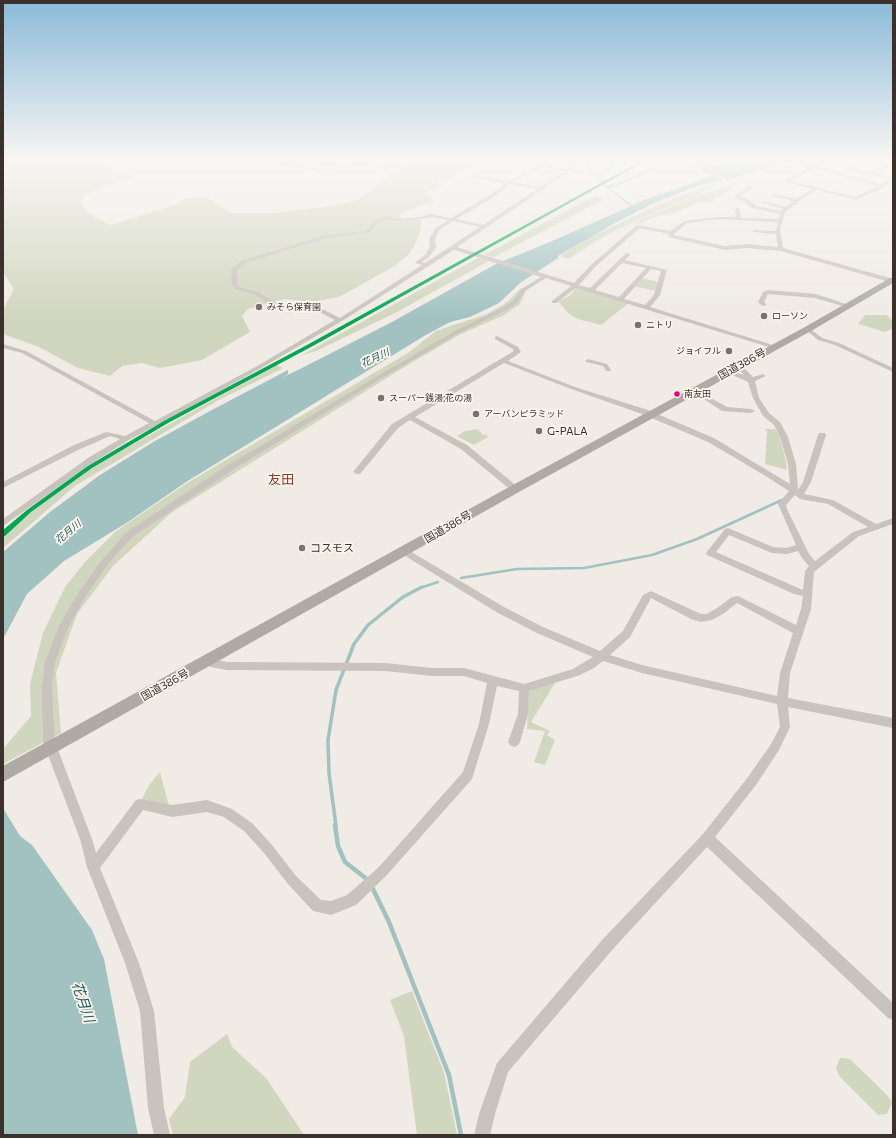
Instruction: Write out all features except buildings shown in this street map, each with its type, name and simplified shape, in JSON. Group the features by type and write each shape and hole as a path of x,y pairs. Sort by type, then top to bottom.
{"highway":[{"name":"国道386号","path":"3,775 405,552 515,489 893,281"}],"street":[{"path":"427,265 418,263 433,247 432,240 437,229 462,213"},
{"path":"3,523 63,479 126,438 262,366 300,342 340,320 507,213"},
{"path":"738,213 739,220"},
{"path":"781,213 779,233 781,250"},
{"path":"761,214 761,221"},
{"path":"340,320 312,306 279,307 256,293 238,288 235,286 234,270 243,262 322,238 368,231 372,229 378,220 385,217 399,220 422,218 430,215 485,228"},
{"path":"671,233 685,222 717,218 780,221"},
{"path":"554,302 575,285 594,265 642,225 671,233 670,236 718,247 747,246 781,250 893,281"},
{"path":"754,231 779,233"},
{"path":"454,248 481,255 774,347"},
{"path":"592,290 628,254"},
{"path":"621,261 650,267 665,268 657,295 646,307"},
{"path":"620,299 650,267"},
{"path":"162,1135 156,1108 147,1011 132,963 93,867 86,838 46,751 47,688 50,662 64,626 81,595 105,562 129,535 222,473 378,378 450,336 504,309 515,302 522,290 545,276"},
{"path":"764,305 761,302 765,293 768,292 816,296 849,306"},
{"path":"808,329 820,339 837,344 893,370"},
{"path":"357,472 395,426 518,352 516,348 498,338"},
{"path":"3,346 24,352 154,423"},
{"path":"3,352 19,351"},
{"path":"503,361 521,369 652,414 711,440 794,490 803,497 830,502 876,528"},
{"path":"588,361 605,365 608,367 608,370"},
{"path":"734,369 749,379 756,398 766,414 777,424 784,437 792,464 794,490"},
{"path":"734,369 749,379 762,376"},
{"path":"694,391 725,408 751,411"},
{"path":"409,417 464,447 515,489"},
{"path":"3,485 75,448 109,434 126,438"},
{"path":"814,566 801,547 782,504 790,497 794,490 807,482 822,435"},
{"path":"482,1135 487,1114 502,1068 608,944 707,838 752,781 775,747 785,727 782,701 786,673 806,609 810,571 814,566 856,534 893,521"},
{"path":"801,547 786,551 772,550 728,531 710,553 797,592 808,594"},
{"path":"405,552 508,613 540,630 601,656 642,669 782,701 893,723"},
{"path":"210,659 214,664 227,666 385,667 432,672 464,672 486,677 493,681 524,688 576,672 590,665 616,645 627,634 646,597 651,594 694,616 701,618 709,617 720,611 735,599 738,599 799,631"},
{"path":"93,867 140,804 172,811 207,806 228,813 248,827 268,849 292,880 318,906 331,908 351,900 370,884 468,775 484,724 493,681"},
{"path":"514,742 523,714 524,688"},
{"path":"707,838 893,1013"}],"green space":[{"path":"3,213 89,213 110,225 148,213 400,213 398,214 403,220 421,220 421,228 416,243 407,256 393,267 339,297 311,302 284,299 248,309 242,316 250,332 202,360 160,368 142,363 122,366 110,376 78,368 39,347 3,334 3,310 14,289 3,272"},
{"path":"562,213 577,213 494,257 484,255"},
{"path":"641,213 654,213 603,237 568,259 560,256 587,239"},
{"path":"657,213 673,213 661,215 637,224 634,223"},
{"path":"478,258 489,261 395,313 316,351 302,355"},
{"path":"641,278 659,282 657,291 633,286"},
{"path":"577,287 629,303 601,325 578,319 569,314 558,301 571,295"},
{"path":"521,288 527,289 520,304 504,315 459,335 406,366 171,513 113,566 77,614 56,673 61,733 3,764 3,749 31,716 30,684 43,633 65,587 85,562 115,532 187,483 408,353 436,331 487,314 506,303"},
{"path":"865,315 887,315 893,321 892,329 885,332 858,324"},
{"path":"276,365 283,368 217,401 75,486 3,548 3,538 27,515 96,465"},
{"path":"478,429 483,435 486,434 488,437 474,445 457,436 465,431"},
{"path":"765,429 775,429 779,435 787,470 765,464 767,432"},
{"path":"555,683 531,722 550,731 547,735 555,740 545,765 534,762 545,731 527,729 529,689"},
{"path":"160,772 169,806 141,801 149,785"},
{"path":"412,991 444,1073 457,1135 417,1135 404,1036 390,1000"},
{"path":"227,1034 232,1047 266,1078 304,1135 173,1135 169,1119 185,1097 190,1062"},
{"path":"840,1058 850,1059 887,1095 892,1102 887,1114 878,1115 839,1076 836,1068"}],"water":[{"name":"花月川","path":"615,213 634,213 558,256 558,258 520,283 499,303 470,317 450,322 424,336 186,482 128,522 64,561 27,594 3,639 3,552 50,512 100,475 155,441 288,370 288,374 281,378 392,322 496,264"},
{"name":"花月川","path":"3,808 20,836 32,845 92,930 104,959 138,1135 3,1135"}],"waterway":[{"path":"461,578 517,569 584,568 652,555 697,539 782,500"},
{"path":"420,588 438,582"},
{"path":"336,826 329,773 328,740 336,690 354,644 368,625 403,597 420,588"},
{"path":"335,825 338,846 345,862 368,880"},
{"path":"371,885 389,922 449,1075 461,1135"}],"transit line":[{"path":"3,534 29,511 90,467 166,422 309,346 550,213"}],"place":[{"name":"みそら保育園","path":"259,307"},
{"name":"ローソン","path":"764,316"},
{"name":"ニトリ","path":"638,325"},
{"name":"ジョイフル","path":"729,351"},
{"name":"南友田","path":"677,394"},
{"name":"スーパー銭湯;花の湯","path":"381,398"},
{"name":"アーバンピラミッド","path":"476,414"},
{"name":"G-PALA","path":"539,431"},
{"name":"コスモス","path":"302,548"}],"district":[{"name":"友田","path":"281,480"}]}
